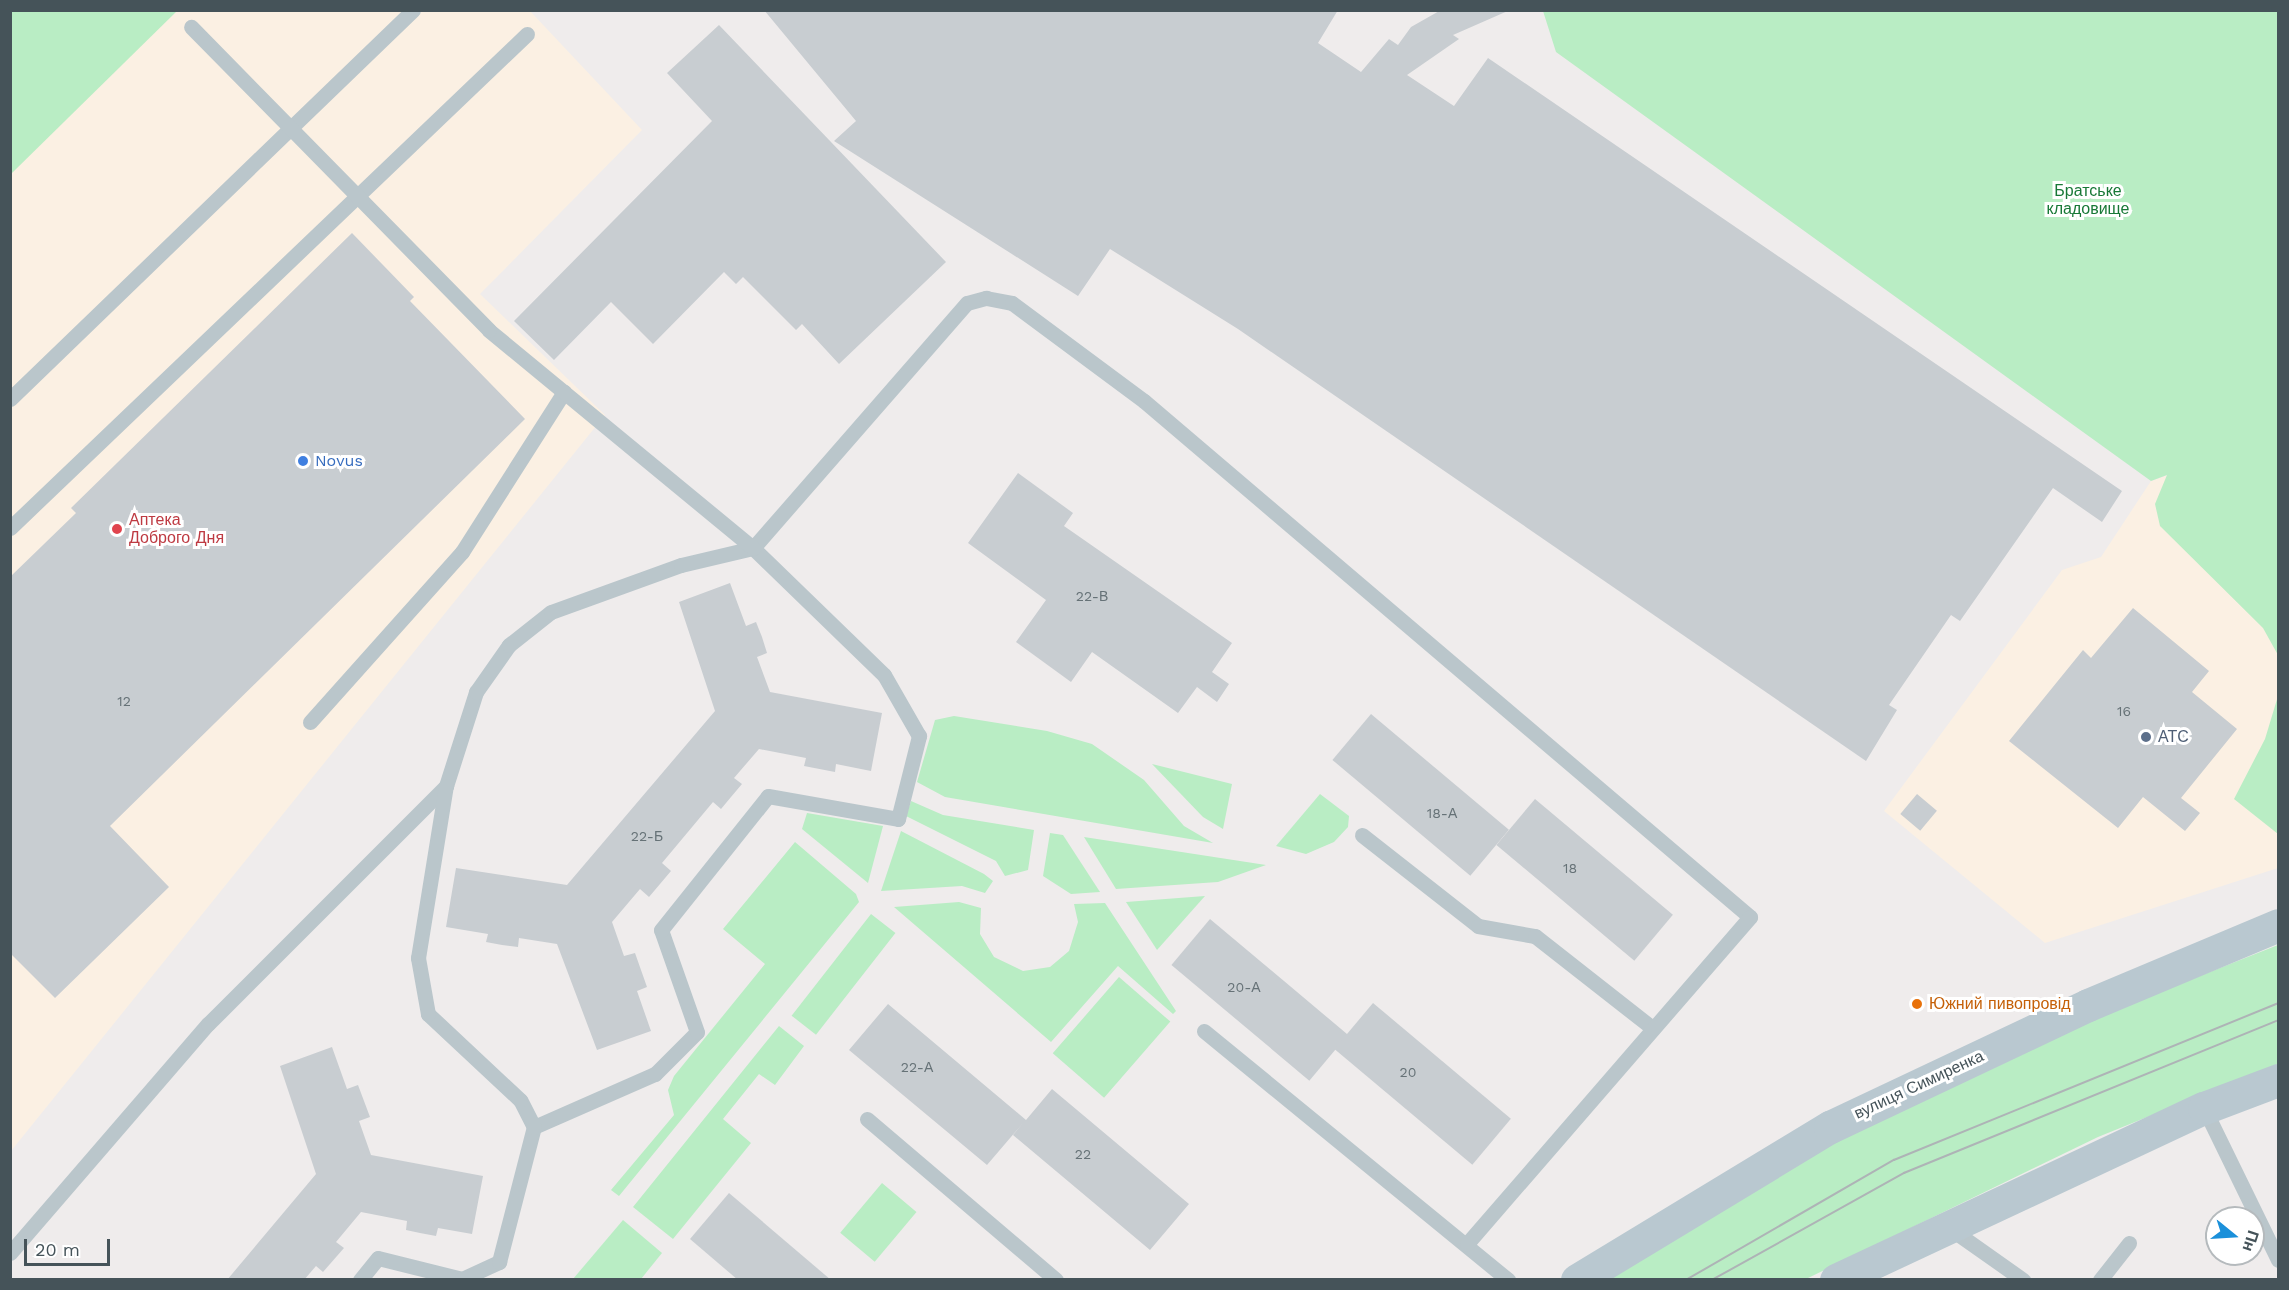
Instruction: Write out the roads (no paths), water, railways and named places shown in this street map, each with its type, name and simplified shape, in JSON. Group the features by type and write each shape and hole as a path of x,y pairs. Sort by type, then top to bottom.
{"street":[{"name":"вулиця Симиренка","path":"1577,1280 1830,1127 2088,1005 2278,925"},
{"path":"1836,1280 1945,1226 2204,1108 2278,1080"}],"lane":[{"path":"10,399 413,10"},
{"path":"191,27 489,330 753,548 884,675 920,736 898,819 768,796 661,930 697,1032 656,1074 534,1127"},
{"path":"10,528 526,33"},
{"path":"360,1280 378,1258 462,1279 499,1262 534,1127 520,1100 428,1014 418,958 446,786 476,692 509,645 551,612 681,565 753,548 967,303 986,298 1012,303 1144,401 1750,917 1651,1027 1467,1244"},
{"path":"310,722 462,552 564,392"},
{"path":"10,1252 208,1024 446,786"},
{"path":"1362,835 1478,926 1535,936 1651,1027"},
{"path":"1204,1031 1467,1244 1508,1280"},
{"path":"2204,1108 2278,1260"},
{"path":"867,1119 1056,1280"},
{"path":"1945,1226 2023,1280"},
{"path":"2100,1280 2129,1243"}],"tram line":[{"path":"1686,1280 1894,1160 2278,1003"},
{"path":"1712,1280 1904,1173 2278,1020"}],"place":[{"name":"Novus","path":"303,461"},
{"name":"Аптека Доброго Дня","path":"117,529"},
{"name":"АТС","path":"2146,737"},
{"name":"Южний пивопровід","path":"1917,1004"}],"park label":[{"name":"Братське кладовище","path":"2088,200"}]}
